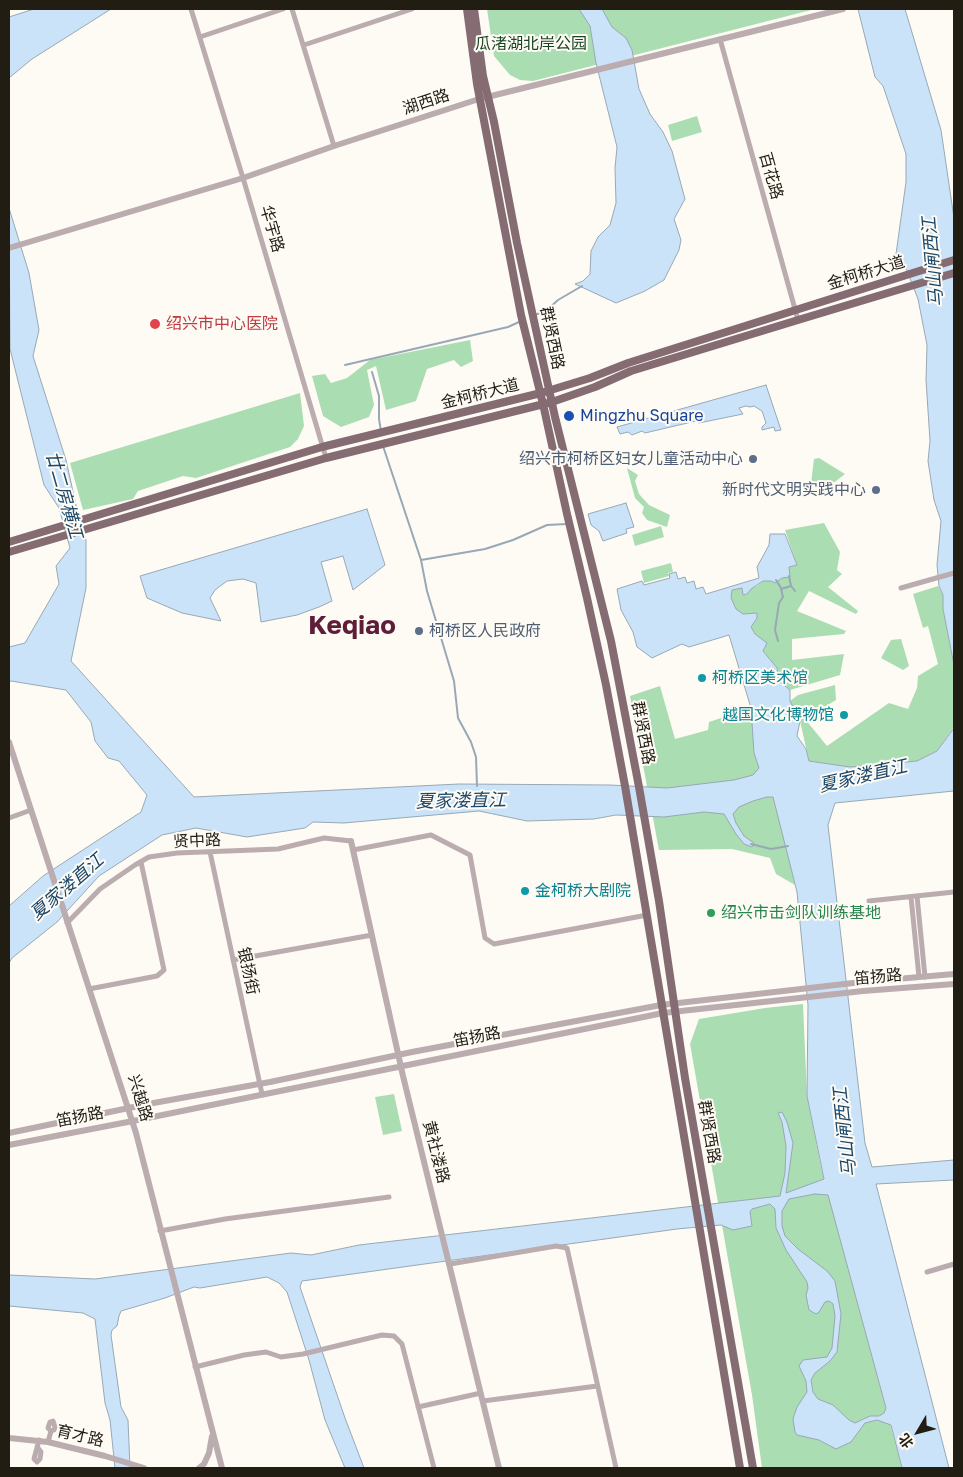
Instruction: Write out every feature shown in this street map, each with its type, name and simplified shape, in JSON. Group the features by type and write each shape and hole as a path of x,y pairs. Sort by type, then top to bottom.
{"main road":[{"name":"群贤西路","path":"467,9 479,99 524,329 541,393 548,403 579,514 611,641 640,787 685,1078 753,1468"},
{"name":"群贤西路","path":"474,9 483,76 549,390 548,403 567,514 606,685 631,817 740,1468"},
{"name":"金柯桥大道","path":"9,542 322,447 541,393 590,378 628,363 954,260"},
{"name":"金柯桥大道","path":"9,552 326,458 548,403 596,387 631,372 954,274"}],"street":[{"name":"华宇路","path":"191,9 244,178 326,458"},
{"path":"200,38 283,9"},
{"path":"292,9 334,146"},
{"path":"304,45 412,9"},
{"name":"湖西路","path":"9,248 244,178 334,146 479,99 843,9"},
{"name":"百花路","path":"720,39 798,320"},
{"path":"901,588 954,573"},
{"name":"兴越路","path":"9,742 133,1121 222,1468"},
{"path":"9,818 31,810"},
{"path":"353,850 431,835 470,855 485,938 494,944 647,915"},
{"name":"贤中路","path":"66,921 100,889 150,858 177,853 278,849 324,838 351,841"},
{"name":"黄社溇路","path":"351,841 398,1055 499,1468"},
{"name":"银扬街","path":"210,852 262,1094"},
{"path":"90,989 158,976 164,970 141,862"},
{"path":"869,901 954,892"},
{"path":"918,896 922,977"},
{"path":"911,897 922,977"},
{"path":"233,960 372,935"},
{"name":"笛扬路","path":"9,1145 401,1066 662,1009 674,1003 862,982 954,974"},
{"name":"笛扬路","path":"9,1133 398,1055 662,1009 676,1012 863,991 954,984"},
{"path":"160,1231 389,1197"},
{"path":"449,1263 556,1246 567,1248 616,1468"},
{"path":"927,1272 954,1264"},
{"path":"195,1367 229,1358 266,1352 280,1357 303,1354 382,1335 394,1336 402,1344 434,1468"},
{"path":"483,1401 597,1386"},
{"path":"418,1407 482,1393"},
{"path":"48,1442 51,1431"},
{"path":"199,1468 204,1464 209,1453 212,1432"},
{"name":"育才路","path":"9,1438 38,1444 48,1442 144,1468"}],"green space":[{"name":"瓜渚湖北岸公园","path":"487,9 815,9 533,81 520,80 510,75 494,56"},
{"path":"697,116 702,132 672,141 668,125"},
{"path":"470,340 473,361 461,367 454,360 427,369 416,401 386,410 376,366 367,370 374,405 369,417 341,427 323,416 312,376 325,374 331,383 347,378 370,360"},
{"path":"300,393 304,426 298,439 290,447 196,478 183,476 138,491 133,499 83,510 70,463"},
{"path":"819,458 845,474 827,488 811,483 814,459"},
{"path":"627,468 638,475 635,481 639,494 649,505 670,515 667,527 647,520 642,513 644,507 635,498"},
{"path":"824,523 840,552 837,570 842,574 828,587 858,611 856,614 809,591 797,611 846,631 844,634 792,639 792,660 844,654 840,675 790,690 779,681 777,668 763,651 766,643 755,634 751,627 757,618 743,614 736,609 731,598 732,590 742,588 743,595 763,581 775,583 782,578 790,577 789,567 797,565 785,530"},
{"path":"661,526 664,537 635,546 632,535"},
{"path":"671,563 673,572 668,573 669,576 644,583 641,571"},
{"path":"938,586 943,595 943,609 954,665 954,727 937,751 917,761 850,767 809,761 800,721 790,701 798,695 835,685 836,700 805,719 827,746 889,703 908,709 917,688 918,676 938,664 928,626 923,628 913,594"},
{"path":"901,639 909,666 903,670 881,658 891,640"},
{"path":"660,686 675,739 708,730 709,722 751,708 753,729 781,824 795,885 776,874 770,858 732,849 659,850 630,696"},
{"path":"803,1004 807,1096 821,1167 902,1468 762,1468 752,1395 690,1044 699,1019"},
{"path":"394,1094 402,1131 383,1135 375,1097"}],"water":[{"path":"34,9 111,9 32,59 9,78 9,17"},
{"path":"579,9 602,9 612,27 626,38 632,50 639,89 650,114 663,132 672,151 685,199 674,219 681,240 679,250 664,280 645,291 616,303 575,284 583,281 590,274 591,251 598,237 610,225 616,203 615,168 617,147 596,63 590,26"},
{"name":"马山闸西江","path":"858,9 905,9 941,130 954,218 954,665 943,609 943,595 939,586 937,565 941,521 934,500 928,461 930,441 926,380 927,345 918,299 902,258 896,254 906,182 906,154 883,86 875,77"},
{"path":"9,208 29,273 39,330 33,356 66,460 86,540 86,588 71,661 194,797 459,784 610,785 667,788 734,780 753,775 759,768 754,753 751,708 729,635 689,647 682,644 652,658 637,647 633,632 621,610 617,589 642,581 644,585 670,578 669,574 676,572 678,579 685,577 687,583 694,581 696,589 703,587 706,594 759,578 757,567 769,545 770,534 785,534 797,565 789,567 790,577 782,578 775,583 763,581 743,595 742,588 732,590 731,598 736,609 743,614 757,613 757,618 751,627 755,634 767,643 763,651 777,668 779,681 790,690 790,701 800,721 797,736 806,749 809,761 850,767 917,761 937,751 954,728 954,791 835,803 828,825 865,1143 872,1167 954,1160 954,1180 876,1184 949,1468 902,1468 891,1425 877,1420 865,1423 851,1442 836,1449 819,1440 797,1435 793,1419 797,1407 807,1392 806,1381 799,1366 803,1360 827,1357 832,1348 835,1316 833,1304 829,1301 825,1302 816,1314 809,1310 806,1295 807,1282 786,1250 776,1228 775,1209 770,1204 752,1209 750,1212 752,1226 733,1230 721,1225 677,1229 302,1281 300,1287 364,1468 345,1468 325,1420 309,1360 287,1292 279,1283 267,1277 200,1288 194,1287 121,1311 117,1326 112,1330 111,1335 121,1407 128,1420 130,1468 115,1468 95,1319 83,1313 9,1306 9,1275 95,1279 291,1253 311,1255 359,1245 780,1196 785,1173 786,1146 782,1122 778,1113 782,1112 787,1122 793,1143 786,1193 824,1179 807,1096 808,1005 797,892 773,797 753,801 739,807 733,814 744,836 754,843 752,847 744,844 724,814 704,812 664,817 616,815 594,819 527,821 479,811 344,823 313,822 305,828 247,837 196,828 162,835 99,876 57,922 12,958 9,963 9,906 43,876 141,812 147,795 119,761 108,758 95,741 91,722 66,690 9,682 9,647 25,643 59,584 56,566 70,548 59,508 44,485 10,349","holes":["815,1194 828,1195 886,1408 884,1413 879,1416 870,1416 855,1423 833,1405 818,1399 813,1392 811,1380 815,1373 830,1361 837,1352 841,1314 835,1281 827,1271 798,1249 785,1236 782,1226 782,1211 789,1199"]},
{"path":"766,385 781,430 775,431 774,427 762,430 766,423 762,411 754,406 739,408 743,414 699,423 696,421 645,433 642,431 632,435 628,432 620,434 617,427"},
{"path":"626,503 634,527 626,529 627,533 603,541 599,531 591,525 588,514"},
{"path":"367,509 385,565 353,590 343,556 321,562 332,601 319,607 297,615 261,622 256,583 243,579 227,581 215,590 210,598 221,621 182,613 147,598 140,576"}],"waterway":[{"path":"535,315 547,310 558,300 582,286"},
{"path":"345,365 508,327 519,322"},
{"path":"372,372 379,396 381,431"},
{"name":"夏家溇直江","path":"383,446 421,560 427,591 454,681 458,718 471,742 476,757 477,786"},
{"path":"421,560 485,549 513,540 547,525 567,524"},
{"path":"789,576 791,586"},
{"path":"776,580 781,588"},
{"path":"778,641 775,630 779,603 783,597 781,589 791,586 795,591"},
{"path":"751,844 771,849 788,846"}],"place":[{"name":"绍兴市中心医院","path":"155,324"},
{"name":"Mingzhu Square","path":"569,416"},
{"name":"绍兴市柯桥区妇女儿童活动中心","path":"753,459"},
{"name":"新时代文明实践中心","path":"876,490"},
{"name":"柯桥区人民政府","path":"419,631"},
{"name":"柯桥区美术馆","path":"702,678"},
{"name":"越国文化博物馆","path":"844,715"},
{"name":"金柯桥大剧院","path":"525,891"},
{"name":"绍兴市击剑队训练基地","path":"711,913"}],"district":[{"name":"Keqiao","path":"352,626"}],"water label":[{"name":"廿二房横江","path":"64,495"}]}
